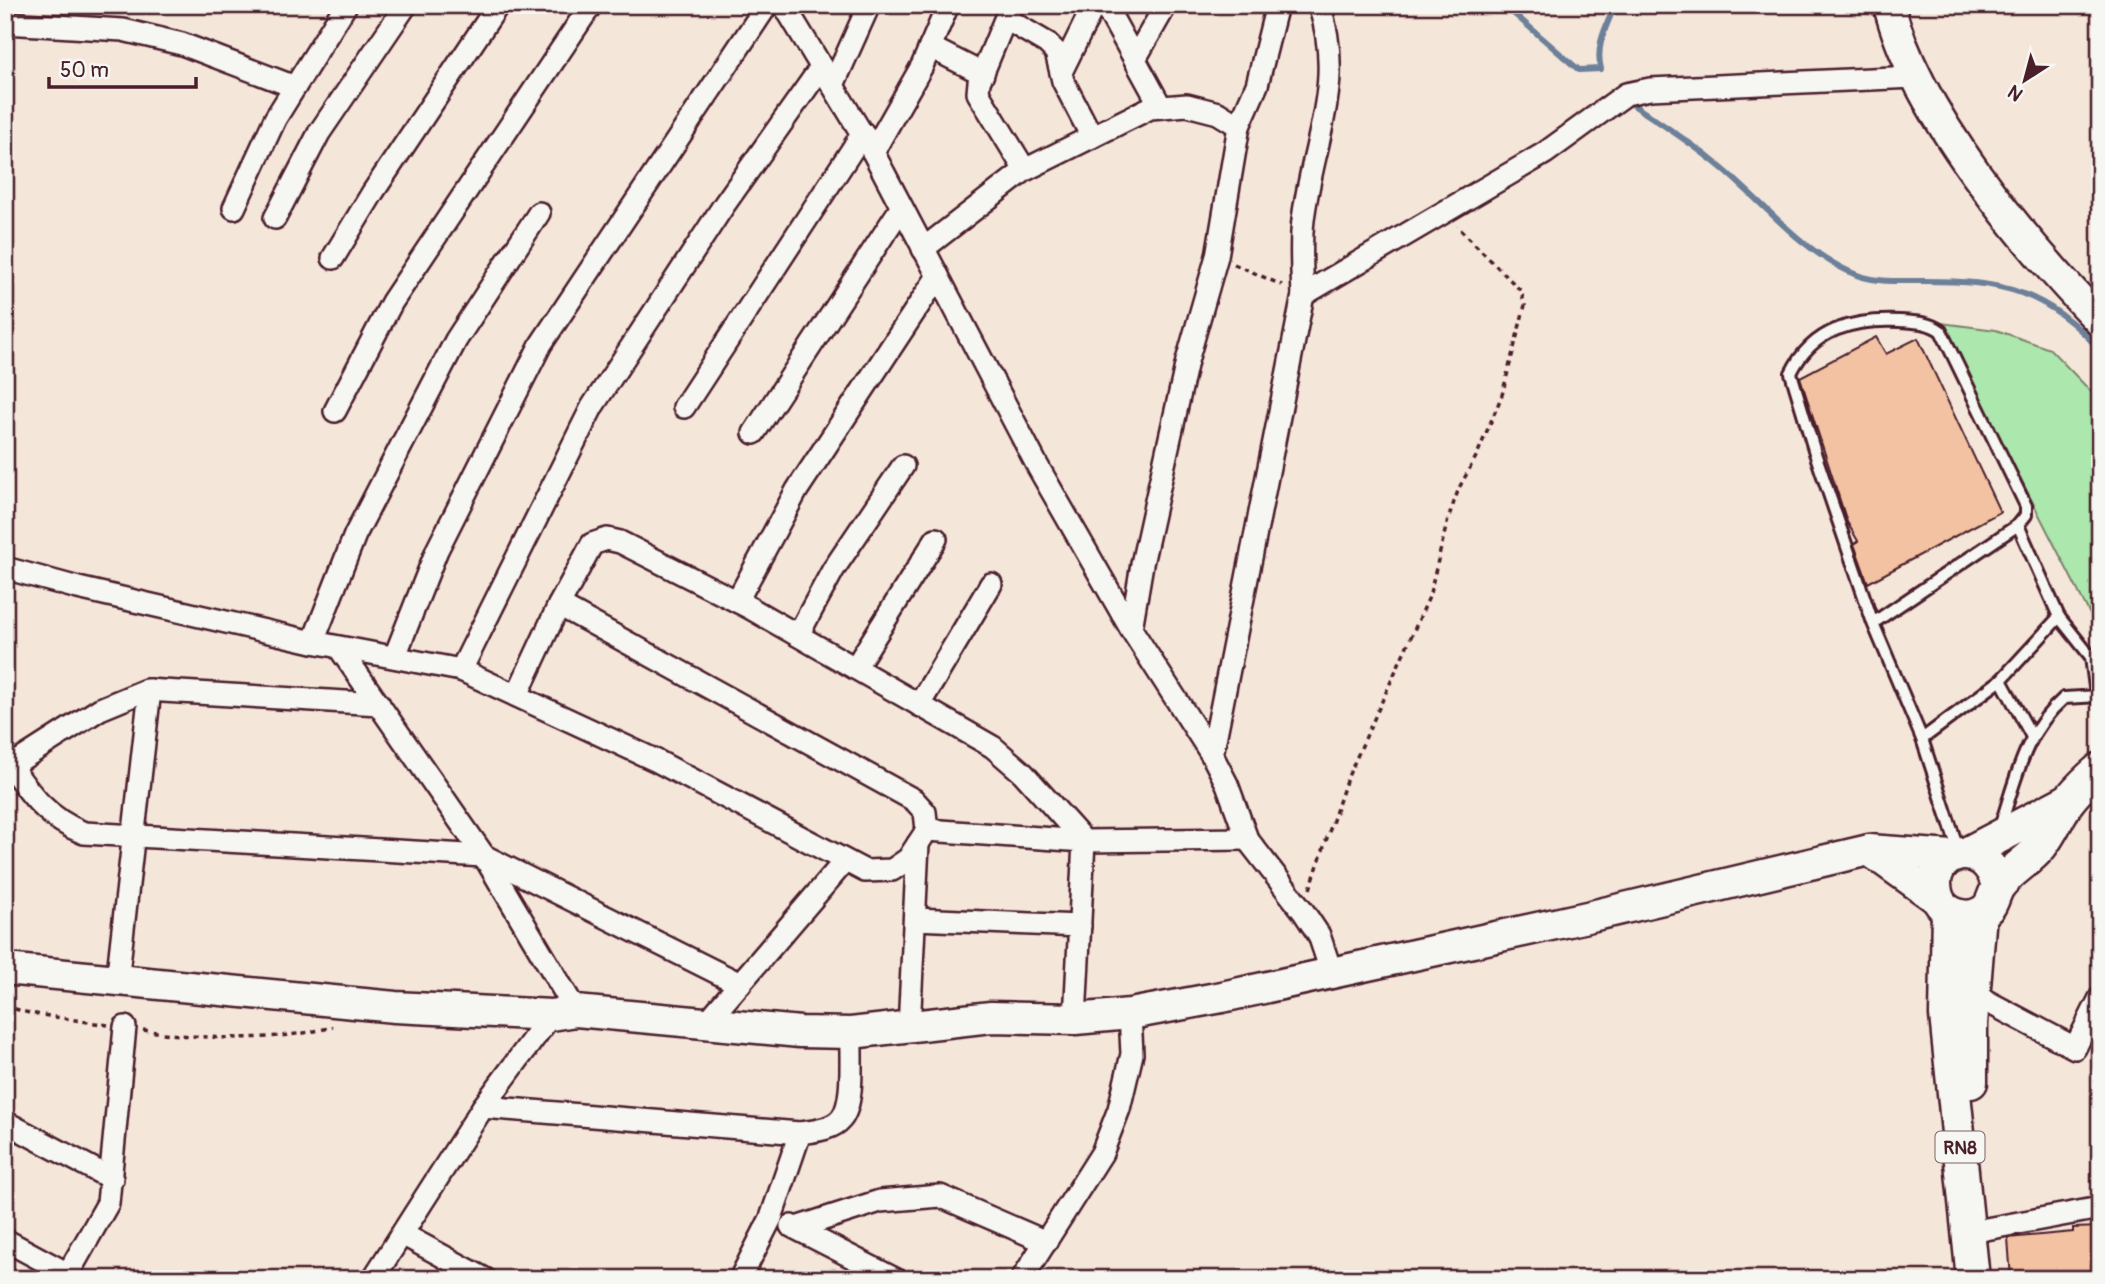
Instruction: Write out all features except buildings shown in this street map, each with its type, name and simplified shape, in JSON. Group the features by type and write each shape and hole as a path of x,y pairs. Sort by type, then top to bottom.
{"main road":[{"name":"RN8","path":"1992,1279 1970,1064 1980,914 1993,903 1998,887 2041,846 2070,800 2100,769"},
{"name":"RN8","path":"1973,1279 1946,1015 1943,905 1934,883 1939,867 1960,854 2070,800"},
{"path":"1960,854 1984,858 1995,871 1998,887"},
{"path":"1943,905 1964,917 1980,914"}],"street":[{"path":"234,208 275,119 346,5"},
{"path":"275,218 319,132 406,5"},
{"path":"333,258 373,192 498,5"},
{"path":"335,411 392,302 590,5"},
{"path":"461,670 593,407 724,205 828,75 869,5"},
{"path":"684,407 868,143 930,47 948,5"},
{"path":"1062,70 1094,5"},
{"path":"1105,5 1161,107"},
{"path":"1135,59 1166,5"},
{"path":"1131,629 1142,564 1187,361 1217,256 1240,126 1257,85 1277,5"},
{"path":"1212,755 1303,295 1303,220 1331,79 1327,27 1319,5"},
{"path":"1889,5 1895,29 1915,77 1987,188 2069,290 2100,321"},
{"path":"396,656 437,550 541,344 781,6 828,75 868,143 1038,467 1131,629 1212,755 1227,784 1247,839 1303,911 1318,935 1331,971"},
{"path":"1025,170 978,93 982,74 1009,12 1056,52 1068,92 1092,137"},
{"path":"5,23 123,30 182,44 295,87"},
{"path":"930,47 982,74"},
{"path":"1303,295 1545,153 1626,94 1650,89 1915,77"},
{"path":"923,250 1025,170 1150,108 1187,106 1218,113 1240,126"},
{"path":"754,432 901,208"},
{"path":"313,642 355,535 456,340 539,213"},
{"path":"737,601 797,490 938,276"},
{"path":"798,635 833,570 903,466"},
{"path":"517,695 559,605 592,544 607,539 620,542 737,601 993,747 1023,773 1084,841 1075,1019"},
{"path":"855,668 936,539"},
{"path":"5,568 78,588 340,649 396,656 461,670 657,761 865,871 892,870 908,859 922,837"},
{"path":"919,705 991,584"},
{"path":"559,605 914,800 925,812 915,919 909,1029"},
{"path":"340,649 484,856 564,1013"},
{"path":"379,704 150,690 124,696 8,762 45,812 65,826 84,833 134,838 484,856 740,984"},
{"path":"117,982 150,690"},
{"path":"922,837 1084,841 1247,839"},
{"path":"5,969 117,982 396,1007 564,1013 707,1022 800,1032 850,1033 909,1029 991,1017 1075,1019 1130,1014 1222,997 1587,917 1869,850 1960,854"},
{"path":"1869,850 1943,905"},
{"path":"707,1022 844,862"},
{"path":"915,919 1080,926"},
{"path":"1973,994 2075,1048 2100,998"},
{"path":"373,1279 404,1235 484,1107 564,1013"},
{"path":"1022,1279 1102,1153 1119,1109 1132,1054 1130,1014"},
{"path":"5,1240 67,1276 99,1224 108,1203 112,1179 125,1027"},
{"path":"484,1107 800,1133 829,1127 841,1121 849,1106 850,1033"},
{"path":"5,1122 112,1179"},
{"path":"740,1279 771,1218 800,1133"},
{"path":"796,1228 880,1201 940,1196 1046,1242"},
{"path":"1986,1229 2100,1208"},
{"path":"771,1218 895,1279"},
{"path":"404,1235 485,1279"}],"lane":[{"path":"1873,622 2018,525 2026,515 2023,498 1941,331 1923,323 1864,320 1820,336 1803,353 1791,373 1815,453 1873,622 1922,738 1960,854"},
{"path":"1997,837 2031,735 2048,712 2064,698 2098,696 2091,657 2059,617 2018,525"},
{"path":"1922,738 2001,680 2059,617"},
{"path":"2001,680 2031,735"}],"path":[{"path":"1303,911 1346,781 1429,597 1448,519 1459,488 1477,455 1502,395 1525,305 1521,290 1444,212"},
{"path":"1217,256 1303,295"},
{"path":"5,1006 29,1013 178,1036 307,1034 344,1024"}],"green space":[{"path":"1941,323 1996,330 2050,349 2100,401 2100,634"}],"waterway":[{"path":"1504,5 1579,70 1601,69 1600,44 1615,5"},
{"path":"1626,100 1713,161 1795,236 1831,262 1858,276 1876,280 1977,283 2021,293 2061,314 2100,350"}]}
